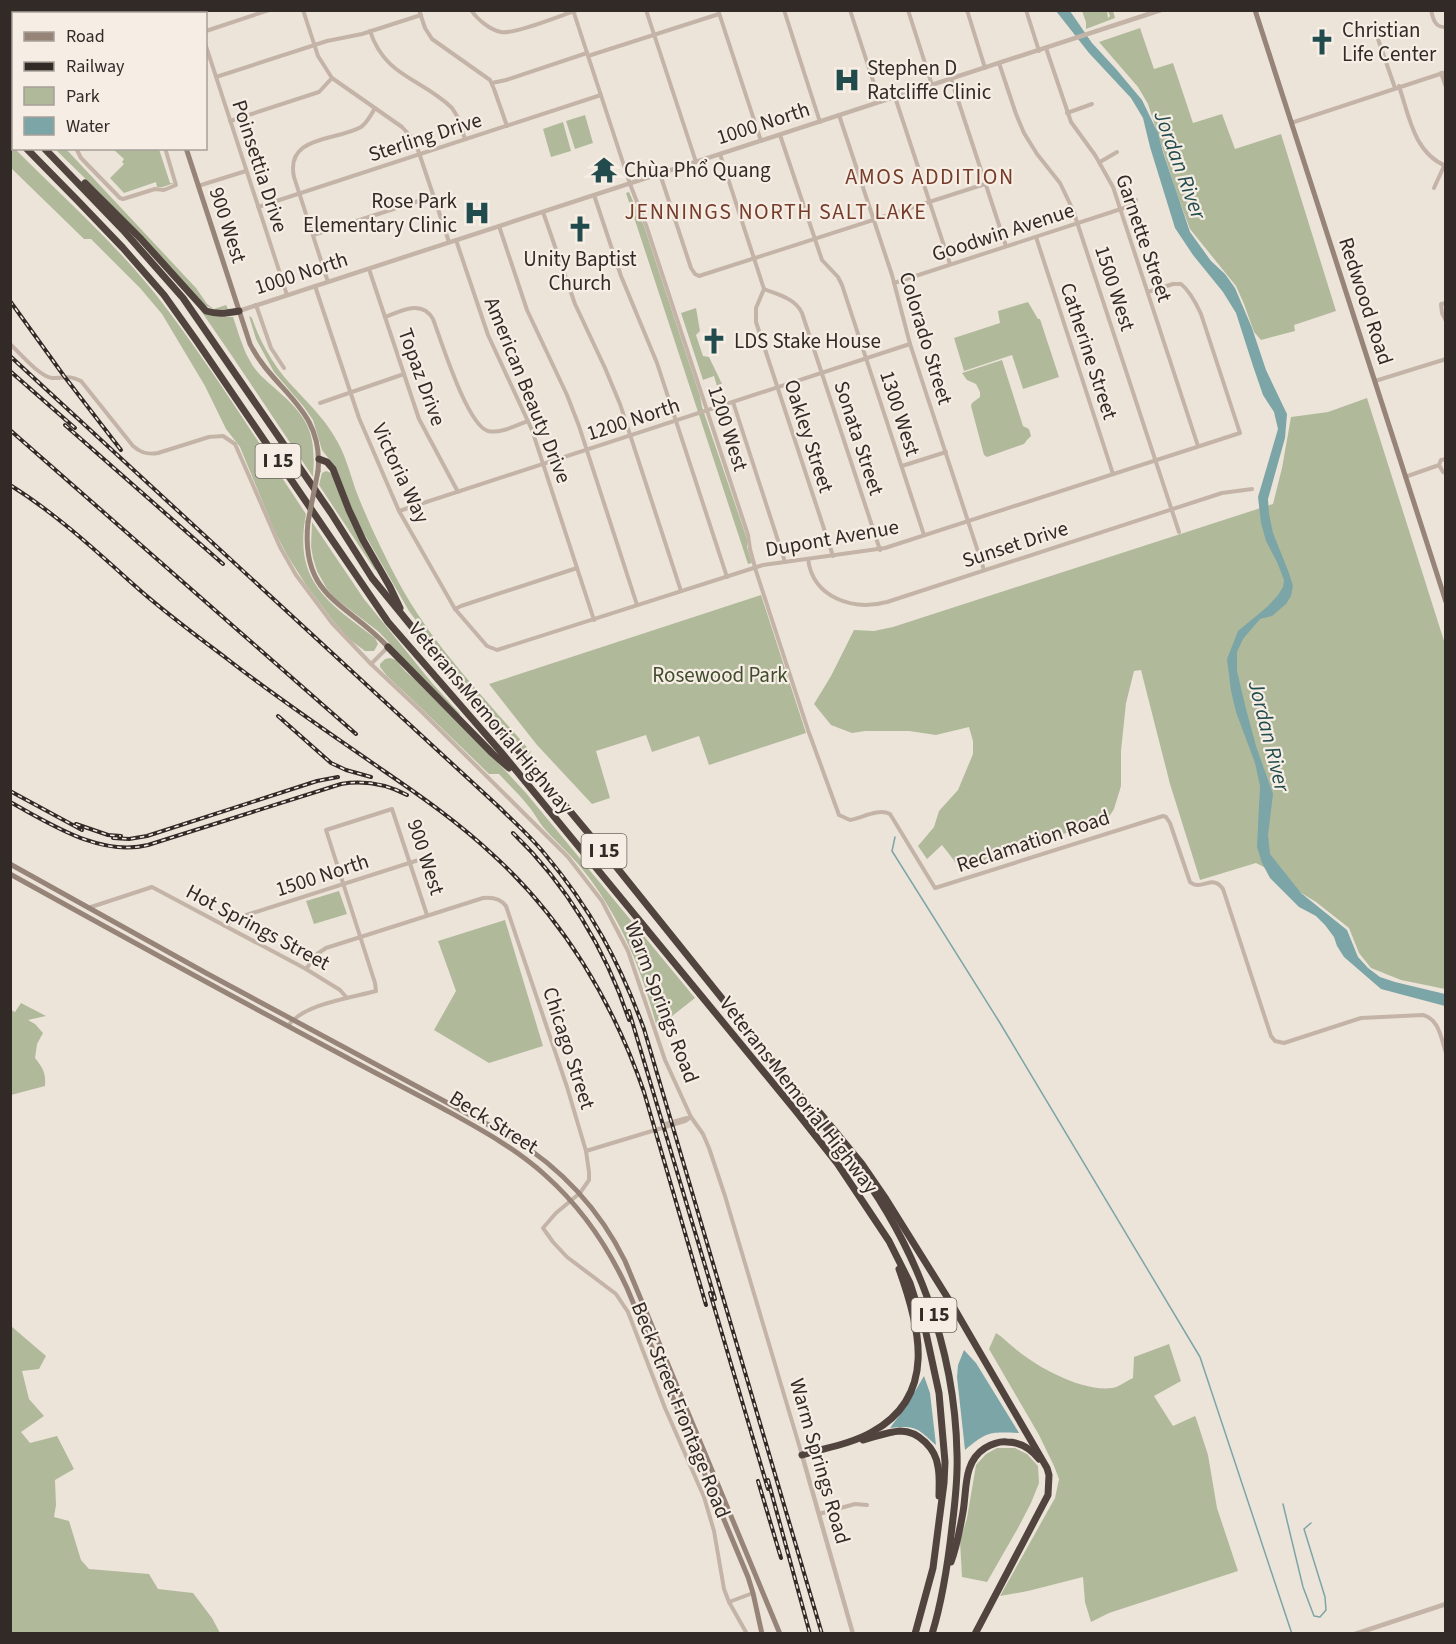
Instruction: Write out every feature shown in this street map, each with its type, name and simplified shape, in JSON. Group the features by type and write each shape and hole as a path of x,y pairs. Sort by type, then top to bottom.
{"highway":[{"name":"Veterans Memorial Highway","path":"28,150 116,240 164,295 388,622 522,779 795,1110 837,1163 889,1241 910,1283 926,1332 939,1393 945,1462 933,1568 915,1634"},
{"name":"Veterans Memorial Highway","path":"46,150 130,238 183,298 372,578 462,688 539,774 614,864 856,1166 876,1195 908,1249 930,1303 950,1384 957,1453 955,1506 945,1582 932,1634"},
{"path":"60,163 126,224 206,311 222,314 239,311"},
{"path":"319,459 327,462 333,469 363,540 390,587 406,621"},
{"path":"388,647 492,753 522,779"},
{"path":"793,1088 812,1104 872,1177 1044,1460 1049,1475 1048,1495 975,1634"},
{"path":"802,1457 871,1433 887,1422 906,1401 917,1378 920,1351 916,1328 889,1241"},
{"path":"802,1457 886,1433 901,1431 915,1435 928,1445 938,1467 939,1497 933,1568"},
{"path":"945,1582 958,1538 969,1468 979,1452 988,1446 1004,1442 1020,1444 1034,1453 1043,1467 1047,1480 1039,1510"}],"main road":[{"name":"Redwood Road","path":"1255,10 1446,602"},
{"name":"900 West","path":"187,150 250,344 258,358 304,412 315,435 319,459 308,522 307,542 309,558 318,582 334,602 373,632 388,647"},
{"name":"Beck Street","path":"10,864 511,1137 543,1158 562,1175 580,1193 610,1234 628,1268 780,1634"},
{"name":"Beck Street","path":"10,874 499,1140 540,1170 572,1201 604,1245 627,1288 742,1563 753,1593 762,1634"}],"street":[{"path":"207,31 269,10"},
{"path":"303,10 321,64 332,78 409,133 415,141 449,242"},
{"path":"471,10 477,18 494,29 504,32 575,11"},
{"path":"646,10 696,162"},
{"path":"784,10 820,122"},
{"path":"850,10 880,102"},
{"path":"908,10 932,85"},
{"path":"967,10 985,68"},
{"path":"1026,10 1039,51"},
{"name":"1000 North","path":"239,311 1161,10"},
{"path":"1431,10 1435,23 1443,27"},
{"name":"1200 West","path":"575,11 630,184 646,225 749,538 755,567 812,739 837,813 843,818"},
{"path":"492,83 588,55 719,12 761,141"},
{"path":"216,77 314,45 370,31 420,13 427,31 435,42 492,83 507,126"},
{"path":"370,31 376,48 388,63 452,108 465,139"},
{"path":"1378,39 1419,144 1430,157 1445,166 1434,188"},
{"name":"Garnette Street","path":"1046,48 1074,127 1100,162 1110,180 1198,446"},
{"name":"Poinsettia Drive","path":"207,49 287,295"},
{"name":"1500 West","path":"999,63 1024,133 1060,183 1070,201 1179,532"},
{"path":"1291,123 1443,72 1446,87"},
{"path":"230,121 319,92 332,78"},
{"path":"951,79 1006,246"},
{"name":"Sterling Drive","path":"258,207 601,95"},
{"path":"895,97 950,264"},
{"path":"1067,112 1092,104"},
{"path":"328,282 299,193 293,170 294,161 301,150 311,143 361,126 375,108"},
{"name":"Colorado Street","path":"839,115 894,283 910,344 984,570"},
{"name":"1300 West","path":"780,135 823,261 838,277 842,285 924,535"},
{"path":"77,150 81,158 123,200 176,185 166,150"},
{"path":"1100,162 1117,152"},
{"path":"720,154 764,289"},
{"path":"198,186 246,171"},
{"path":"660,174 691,268 695,274 702,276 985,184"},
{"path":"594,195 621,276 657,363 727,577"},
{"path":"313,235 434,196"},
{"name":"Goodwin Avenue","path":"894,283 1130,206 1136,200"},
{"path":"543,212 574,304 614,389 681,591"},
{"path":"499,226 527,310 567,395 638,606"},
{"name":"Catherine Street","path":"1036,237 1113,474"},
{"name":"American Beauty Drive","path":"456,240 485,328 528,421 594,620"},
{"name":"Topaz Drive","path":"369,268 422,426 458,492"},
{"name":"Dupont Avenue","path":"497,650 755,567 880,550 1240,433 1201,314 1193,298 1181,284 1173,284 1148,292"},
{"name":"Victoria Way","path":"315,286 362,425 399,511 455,609 487,646 497,650"},
{"name":"Sonata Street","path":"764,289 790,300 800,308 880,550"},
{"name":"Oakley Street","path":"764,289 756,308 755,318 833,556"},
{"path":"1443,303 1442,313 1446,321"},
{"path":"256,305 271,348 284,368"},
{"path":"385,316 415,307 430,313 452,372 481,428 496,431 528,421"},
{"name":"Warm Springs Road","path":"10,344 46,376 57,378 68,376 81,381 133,446 143,452 158,453 209,436 223,436 232,441 239,452 276,538 296,575 332,623 370,664 422,712 568,857 603,901 628,951 664,1059 691,1117 703,1134 720,1180 853,1634"},
{"name":"1200 North","path":"399,511 910,344"},
{"path":"1375,381 1446,358"},
{"path":"320,403 404,375"},
{"path":"733,402 785,562"},
{"path":"902,466 946,452"},
{"path":"1446,459 1441,460 1440,465 1446,473"},
{"path":"1405,477 1440,465"},
{"name":"Sunset Drive","path":"808,559 812,574 824,590 839,600 863,605 887,602 1228,491 1252,489"},
{"path":"455,609 577,568"},
{"path":"370,664 388,647"},
{"name":"900 West","path":"343,884 326,830 392,809 427,915"},
{"name":"Reclamation Road","path":"843,818 850,820 880,812 890,814 935,888 1163,816 1166,817 1190,882 1197,886 1216,882 1223,889 1271,1036 1275,1041 1284,1042 1354,1019 1423,1015 1433,1020 1446,1053"},
{"name":"1500 North","path":"225,926 234,919 431,856"},
{"path":"288,1026 293,1019 304,1012 376,991 343,884"},
{"name":"Hot Springs Street","path":"88,908 152,887 306,969 340,990 347,998"},
{"name":"Chicago Street","path":"427,915 483,898 496,898 508,911 586,1150 589,1180 572,1201"},
{"path":"306,969 321,951 427,915"},
{"path":"586,1150 691,1117"},
{"name":"Beck Street Frontage Road","path":"572,1201 556,1213 543,1228 567,1257 616,1294 628,1312 665,1408 708,1507 722,1583 729,1602 747,1634"},
{"path":"819,1514 855,1504 867,1506"},
{"path":"729,1602 753,1593"},
{"path":"1354,1634 1446,1604"}],"green space":[{"path":"1082,11 1107,11 1108,18 1110,16 1108,11 1113,11 1115,18 1086,29"},
{"path":"1140,28 1154,69 1173,63 1193,123 1222,114 1235,149 1281,134 1336,311 1294,325 1295,331 1261,340 1254,332 1236,286 1190,229 1148,104 1138,87 1099,42"},
{"path":"585,115 593,143 575,149 566,121"},
{"path":"563,122 571,151 551,157 543,129"},
{"path":"10,143 12,150 16,150 124,257 157,296 196,349 306,514 303,537 305,557 309,573 318,588 342,613 375,638 378,644 374,651 365,651 349,639 306,585 287,555 275,532 240,447 226,429 205,386 162,314 140,288 91,239 84,239 11,168"},
{"path":"56,150 67,150 196,288 207,304 214,309 226,305 228,309 216,310 204,305 100,193"},
{"path":"114,150 159,150 170,183 174,183 157,187 156,182 124,193 110,178 124,164 122,162 124,159"},
{"path":"629,192 644,226 747,539 752,563 748,564 626,193"},
{"path":"1028,302 1040,319 1059,377 1023,389 1012,355 964,371 954,338 1000,323 998,311"},
{"path":"197,305 211,316 233,317 242,345 253,365 304,419 312,439 313,477 232,356"},
{"path":"696,308 700,331 696,335 703,356 709,357 722,384 717,386 714,376 703,380 681,313"},
{"path":"249,316 276,366 324,421 337,441 372,529 413,606 460,671 531,752 528,755 441,654 409,611 358,523 336,468 322,450 313,420 274,372 256,339"},
{"path":"1002,360 1023,426 1029,429 1031,436 1024,444 987,457 984,455 971,406 980,397 980,392 976,384 967,380 962,373"},
{"path":"1367,398 1445,644 1445,989 1401,980 1371,968 1359,953 1349,928 1298,891 1283,877 1256,863 1200,880 1170,784 1141,670 1134,671 1126,703 1121,751 1121,786 1114,809 1107,820 979,863 956,863 942,845 927,859 918,846 934,827 939,811 958,790 973,754 973,741 969,727 936,735 909,731 852,733 831,725 814,704 854,630 874,631 893,627 1273,504 1291,417 1328,412"},
{"path":"326,471 331,473 357,532 377,569 375,570 319,485 322,473"},
{"path":"312,522 364,599 460,714 458,716 379,632 336,599 327,589 313,558"},
{"name":"Rosewood Park","path":"761,595 806,733 709,765 699,736 652,752 646,735 596,751 610,798 592,804 537,745 489,684"},
{"path":"390,658 396,660 526,793 695,998 657,1028 644,984 627,942 617,921 592,882 574,859 543,827 523,799 499,774 489,774 387,676 380,664"},
{"path":"339,891 347,914 314,924 306,901"},
{"path":"505,920 543,1046 489,1063 434,1030 456,991 438,941"},
{"path":"21,1003 46,1016 28,1020 43,1033 37,1044 35,1058 43,1071 45,1086 11,1095 11,1010 15,1012"},
{"path":"11,1326 46,1356 39,1369 22,1371 29,1399 44,1416 21,1432 30,1443 57,1436 74,1469 55,1480 54,1517 69,1521 81,1560 89,1569 149,1574 158,1589 193,1593 220,1633 11,1633"},
{"path":"996,1333 1027,1358 1049,1371 1075,1383 1100,1388 1115,1387 1133,1378 1134,1357 1169,1344 1181,1381 1154,1396 1173,1426 1195,1416 1196,1418 1208,1455 1217,1508 1238,1571 1109,1613 1091,1622 1085,1602 1083,1577 1000,1596 1055,1498 1059,1479 1039,1435 989,1349"},
{"path":"997,1448 1015,1448 1027,1454 1038,1466 1039,1483 1018,1528 987,1582 962,1577 960,1541 967,1518 976,1465 986,1454"}],"water":[{"path":"1056,11 1070,11 1092,43 1142,100 1158,133 1190,232 1235,288 1266,370 1287,414 1285,438 1268,499 1273,533 1293,586 1291,596 1286,604 1272,616 1260,619 1243,639 1237,652 1237,671 1246,709 1273,794 1268,835 1270,854 1301,893 1347,930 1358,957 1368,968 1380,977 1445,994 1445,1006 1381,989 1344,957 1325,925 1316,916 1299,907 1270,878 1262,863 1257,847 1260,786 1255,763 1236,712 1227,659 1238,631 1267,607 1283,587 1284,580 1266,541 1261,523 1258,497 1278,429 1274,412 1263,395 1236,313 1175,228 1143,118 1131,98 1089,53"},
{"path":"964,1350 976,1363 1019,1433 989,1434 965,1450 957,1377 958,1365"},
{"path":"924,1376 930,1393 936,1445 916,1429 890,1428"}],"waterway":[{"path":"895,837 892,851 1000,1023 1200,1357 1292,1634"},
{"path":"1283,1504 1303,1587 1314,1616 1320,1617 1326,1610 1325,1597 1304,1529 1311,1523"}],"railway":[{"path":"10,301 121,450"},
{"path":"10,356 499,807 544,853 590,915 614,958 644,1029 822,1634"},
{"path":"10,371 75,428"},
{"path":"65,425 223,564"},
{"path":"10,430 356,734"},
{"path":"10,485 58,519 156,604 245,673 453,821 518,879 541,906 583,963 601,994 631,1059 644,1092 706,1305"},
{"path":"278,716 331,763 371,777"},
{"path":"113,838 129,839 147,836 317,781 338,777"},
{"path":"10,802 76,836 94,842 130,848 148,845 341,784 358,782 375,784 407,795"},
{"path":"10,791 82,830"},
{"path":"76,824 108,835 121,836"},
{"path":"513,833 550,874 582,919 609,968 629,1020"},
{"path":"629,1011 715,1299"},
{"path":"710,1293 768,1489"},
{"path":"768,1480 810,1634"},
{"path":"758,1481 781,1558"}],"place":[{"name":"Christian Life Center","path":"1322,42"},
{"name":"Stephen D Ratcliffe Clinic","path":"847,80"},
{"name":"Chùa Phổ Quang","path":"604,170"},
{"name":"Rose Park Elementary Clinic","path":"477,213"},
{"name":"Unity Baptist Church","path":"580,229"},
{"name":"LDS Stake House","path":"714,341"}],"district":[{"name":"AMOS ADDITION","path":"930,177"},
{"name":"JENNINGS NORTH SALT LAKE","path":"776,212"}],"water label":[{"name":"Jordan River","path":"1180,165"},
{"name":"Jordan River","path":"1269,736"}]}
